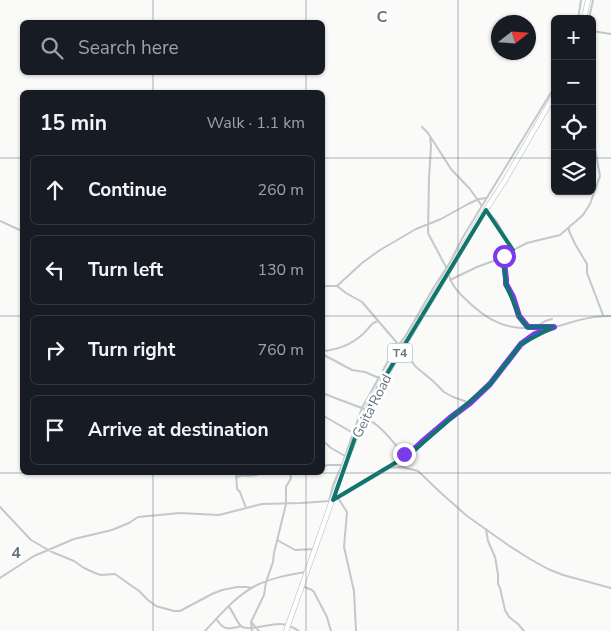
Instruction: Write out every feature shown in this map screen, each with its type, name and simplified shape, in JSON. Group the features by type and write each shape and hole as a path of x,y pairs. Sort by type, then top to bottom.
{"highway":[{"path":"585,15 588,0"},
{"name":"Geita Road","path":"286,631 291,626 302,586 343,465 354,434 364,417 364,409 379,387 400,347 484,208 508,174 551,101"}],"street":[{"path":"578,15 580,0"},
{"path":"591,15 593,0"},
{"path":"596,32 611,34"},
{"path":"484,208 487,198 551,93"},
{"path":"422,127 451,169 470,188 477,200 500,225 513,250"},
{"path":"430,136 428,233 458,293 485,316 505,325 515,327 554,327"},
{"path":"450,280 504,256 527,243 560,234 583,216 588,209 600,178 595,150"},
{"path":"337,286 376,252 477,200 487,198"},
{"path":"0,221 20,230"},
{"path":"569,228 575,244 587,264 587,273 603,316"},
{"path":"504,256 506,284 513,297 519,316 528,327"},
{"path":"325,286 337,286 362,302 416,367 444,392 470,403"},
{"path":"0,578 34,556 74,539 112,530 129,523 136,517 180,513 219,515 262,504 286,504 338,498 406,457 470,403 496,378 521,344 535,334 565,323 611,316"},
{"path":"536,327 552,319"},
{"path":"325,351 348,344 364,334 373,323 379,321"},
{"path":"325,417 354,434 379,378 390,358 400,347"},
{"path":"325,356 352,370 365,372 379,378"},
{"path":"325,394 364,409"},
{"path":"364,417 375,423 406,457"},
{"path":"325,443 346,457"},
{"path":"325,466 343,465"},
{"path":"390,468 402,467 418,471 461,511 516,550 548,569 611,588"},
{"path":"236,475 237,488 246,508"},
{"path":"236,479 241,475"},
{"path":"252,630 251,622 264,595 266,582 271,570 286,504 286,490 290,475"},
{"path":"338,498 346,512 344,547 354,591 355,631"},
{"path":"0,507 28,537 49,550 95,573 101,575 115,574 140,591 156,606 171,611 179,611 222,590 252,588"},
{"path":"486,529 488,541 495,557 498,584 505,610 509,617 524,631"},
{"path":"277,540 295,550 315,549"},
{"path":"205,631 241,596 252,588 266,582 307,571"},
{"path":"302,586 314,592 331,631"},
{"path":"229,607 241,626 246,629 258,630 276,624 284,624 299,631"},
{"path":"217,619 227,629 241,626"},
{"path":"251,622 258,630"},
{"path":"212,625 219,623"},
{"path":"291,626 291,631"}],"highlighted area":[{"path":"486,210 513,250 503,257 506,284 520,318 527,327 553,327 521,344 490,384 410,454 333,500 356,435 379,387"}],"route":[{"path":"404,454 406,457 410,454 450,418 470,403 496,378 521,344 528,338 554,327 528,327 519,316 510,289 506,284 504,256"}]}
